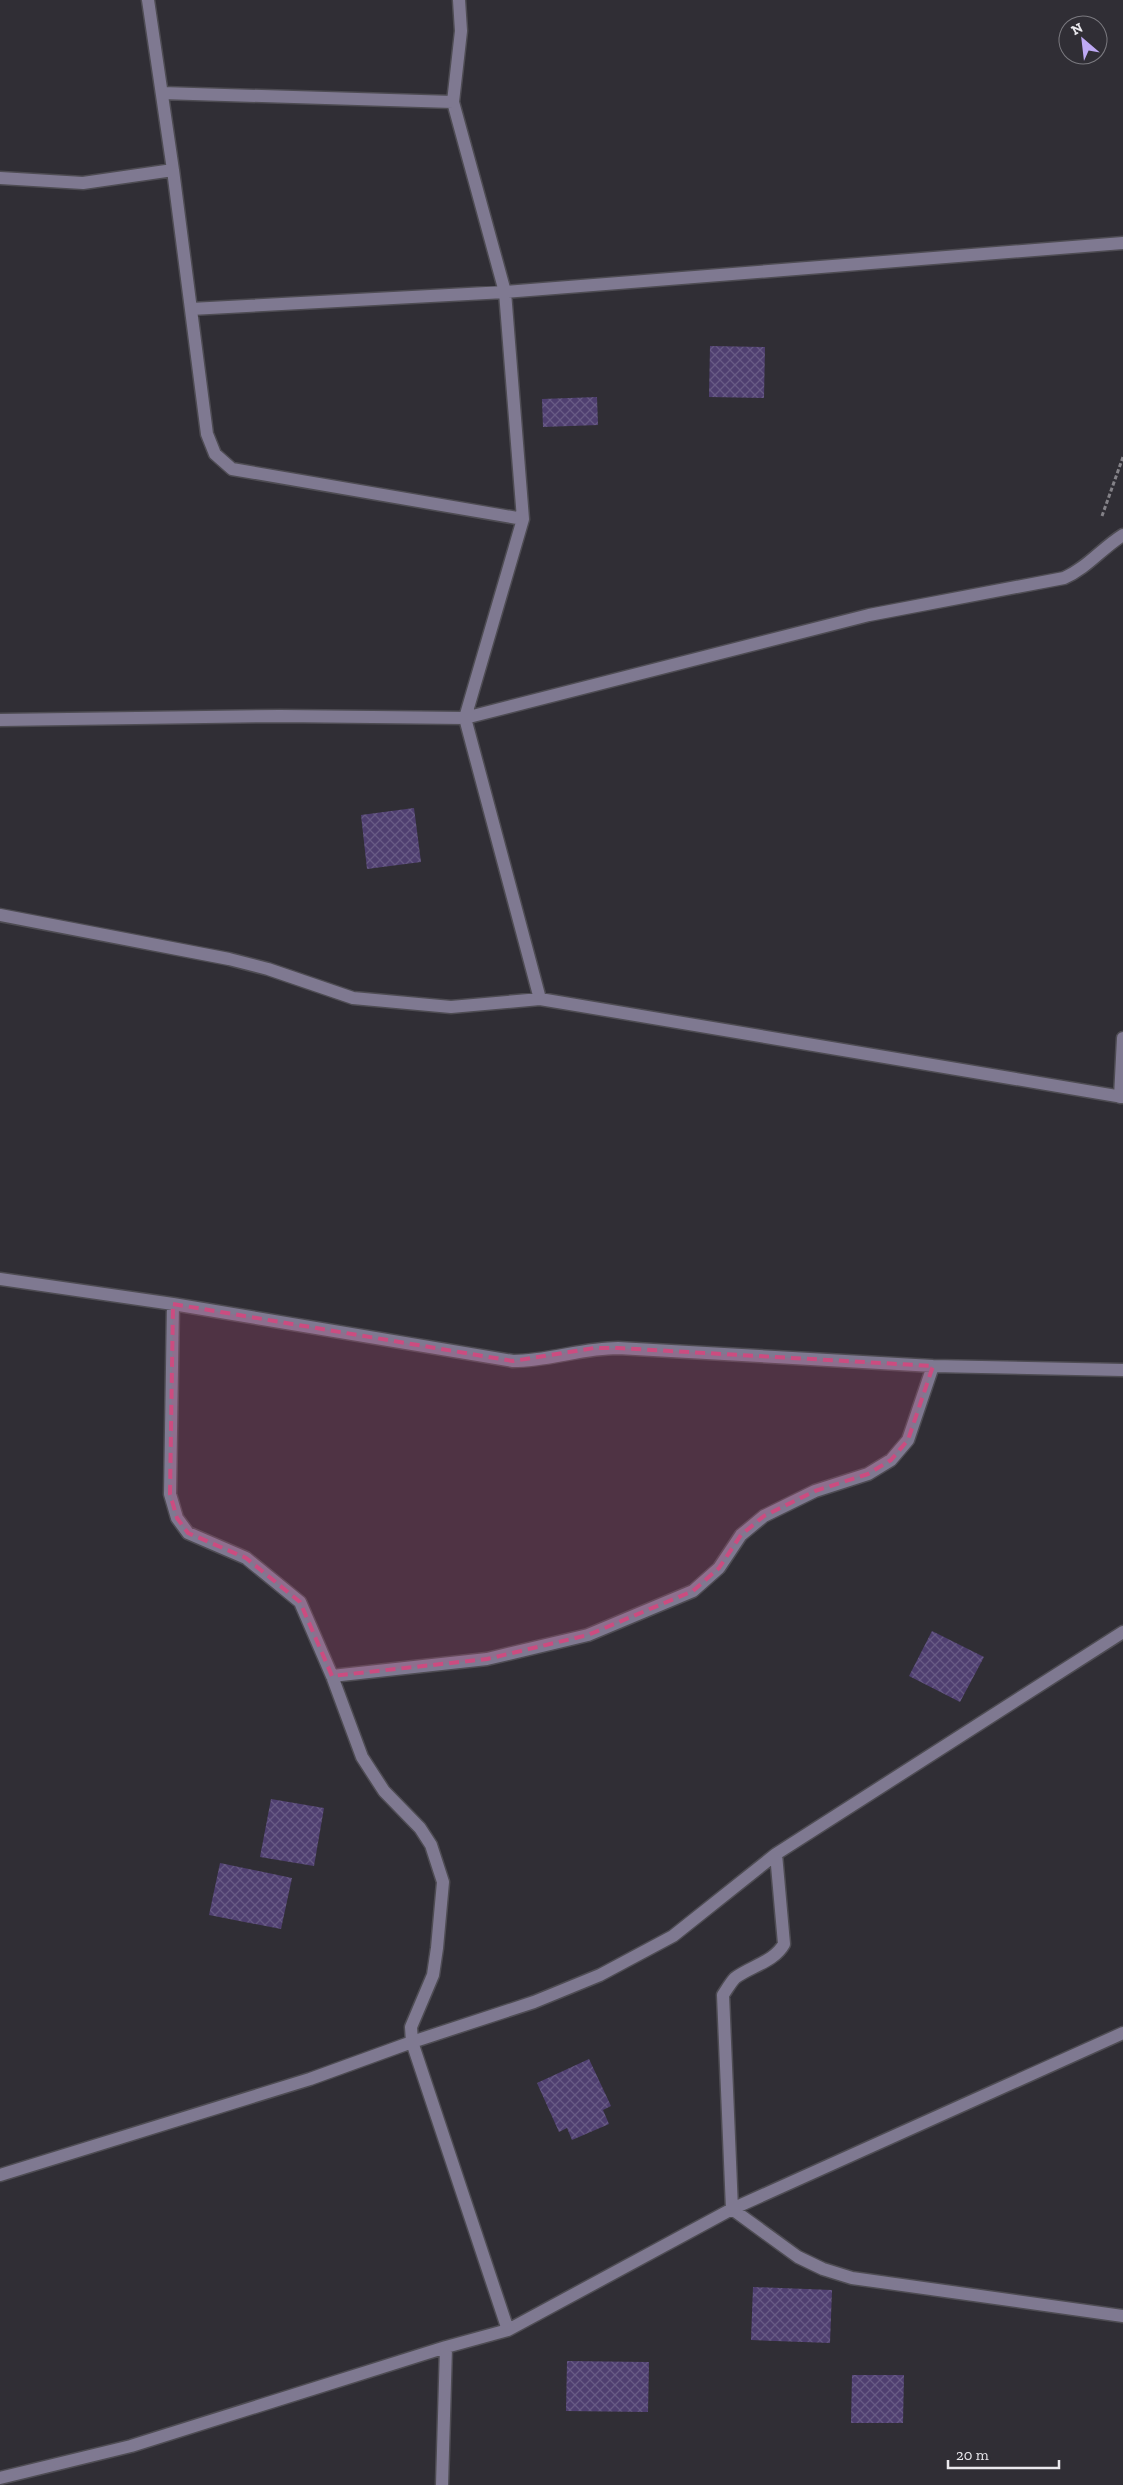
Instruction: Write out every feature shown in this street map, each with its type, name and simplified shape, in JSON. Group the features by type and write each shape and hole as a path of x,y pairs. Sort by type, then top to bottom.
{"street":[{"path":"148,0 173,170 207,434 215,454 232,468 523,519"},
{"path":"459,0 461,30 453,102 505,292 523,519 465,718 540,999"},
{"path":"162,93 453,102"},
{"path":"0,178 83,183 173,170"},
{"path":"191,309 505,292 1123,243"},
{"path":"0,720 280,716 465,718 869,615 1064,578 1078,572 1109,543 1123,534"},
{"path":"0,915 229,959 268,969 353,998 451,1007 540,999 1121,1097 1123,1038"},
{"path":"0,1278 173,1304 513,1361 533,1361 594,1348 618,1348 933,1366 1123,1370"},
{"path":"173,1304 170,1494 177,1518 188,1533 246,1558 300,1602 332,1676 362,1758 384,1790 420,1828 428,1840 442,1882 433,1975 411,2027 412,2042 508,2330"},
{"path":"332,1676 487,1659 588,1635 693,1591 719,1568 741,1535 764,1516 815,1490 868,1474 891,1460 908,1440 933,1366"},
{"path":"0,2175 310,2079 412,2042 534,2002 600,1975 673,1936 776,1854 1123,1632"},
{"path":"732,2209 724,1994 734,1979 779,1952 784,1944 776,1854"},
{"path":"0,2478 131,2446 446,2347 508,2330 732,2209 1123,2033"},
{"path":"732,2209 798,2257 823,2269 852,2278 1123,2316"},
{"path":"442,2485 446,2347"}],"path":[{"path":"1102,517 1123,457"}],"highlighted area":[{"path":"173,1304 513,1361 594,1348 618,1348 933,1366 908,1440 891,1460 868,1474 815,1491 764,1516 741,1535 719,1568 693,1591 588,1635 487,1659 332,1676 300,1602 246,1558 188,1533 177,1518 170,1494"}],"building":[{"path":"710,346 765,347 764,398 709,397"},
{"path":"597,397 598,425 543,427 542,399"},
{"path":"414,808 421,862 367,869 361,815"},
{"path":"932,1631 984,1657 960,1702 909,1676"},
{"path":"271,1799 324,1808 314,1866 260,1857"},
{"path":"220,1863 292,1878 281,1929 209,1915"},
{"path":"589,2059 611,2106 603,2110 609,2124 572,2140 567,2128 559,2132 537,2083"},
{"path":"753,2287 832,2290 830,2343 751,2340"},
{"path":"567,2361 649,2362 648,2412 566,2411"},
{"path":"852,2375 904,2375 903,2423 851,2423"}]}
